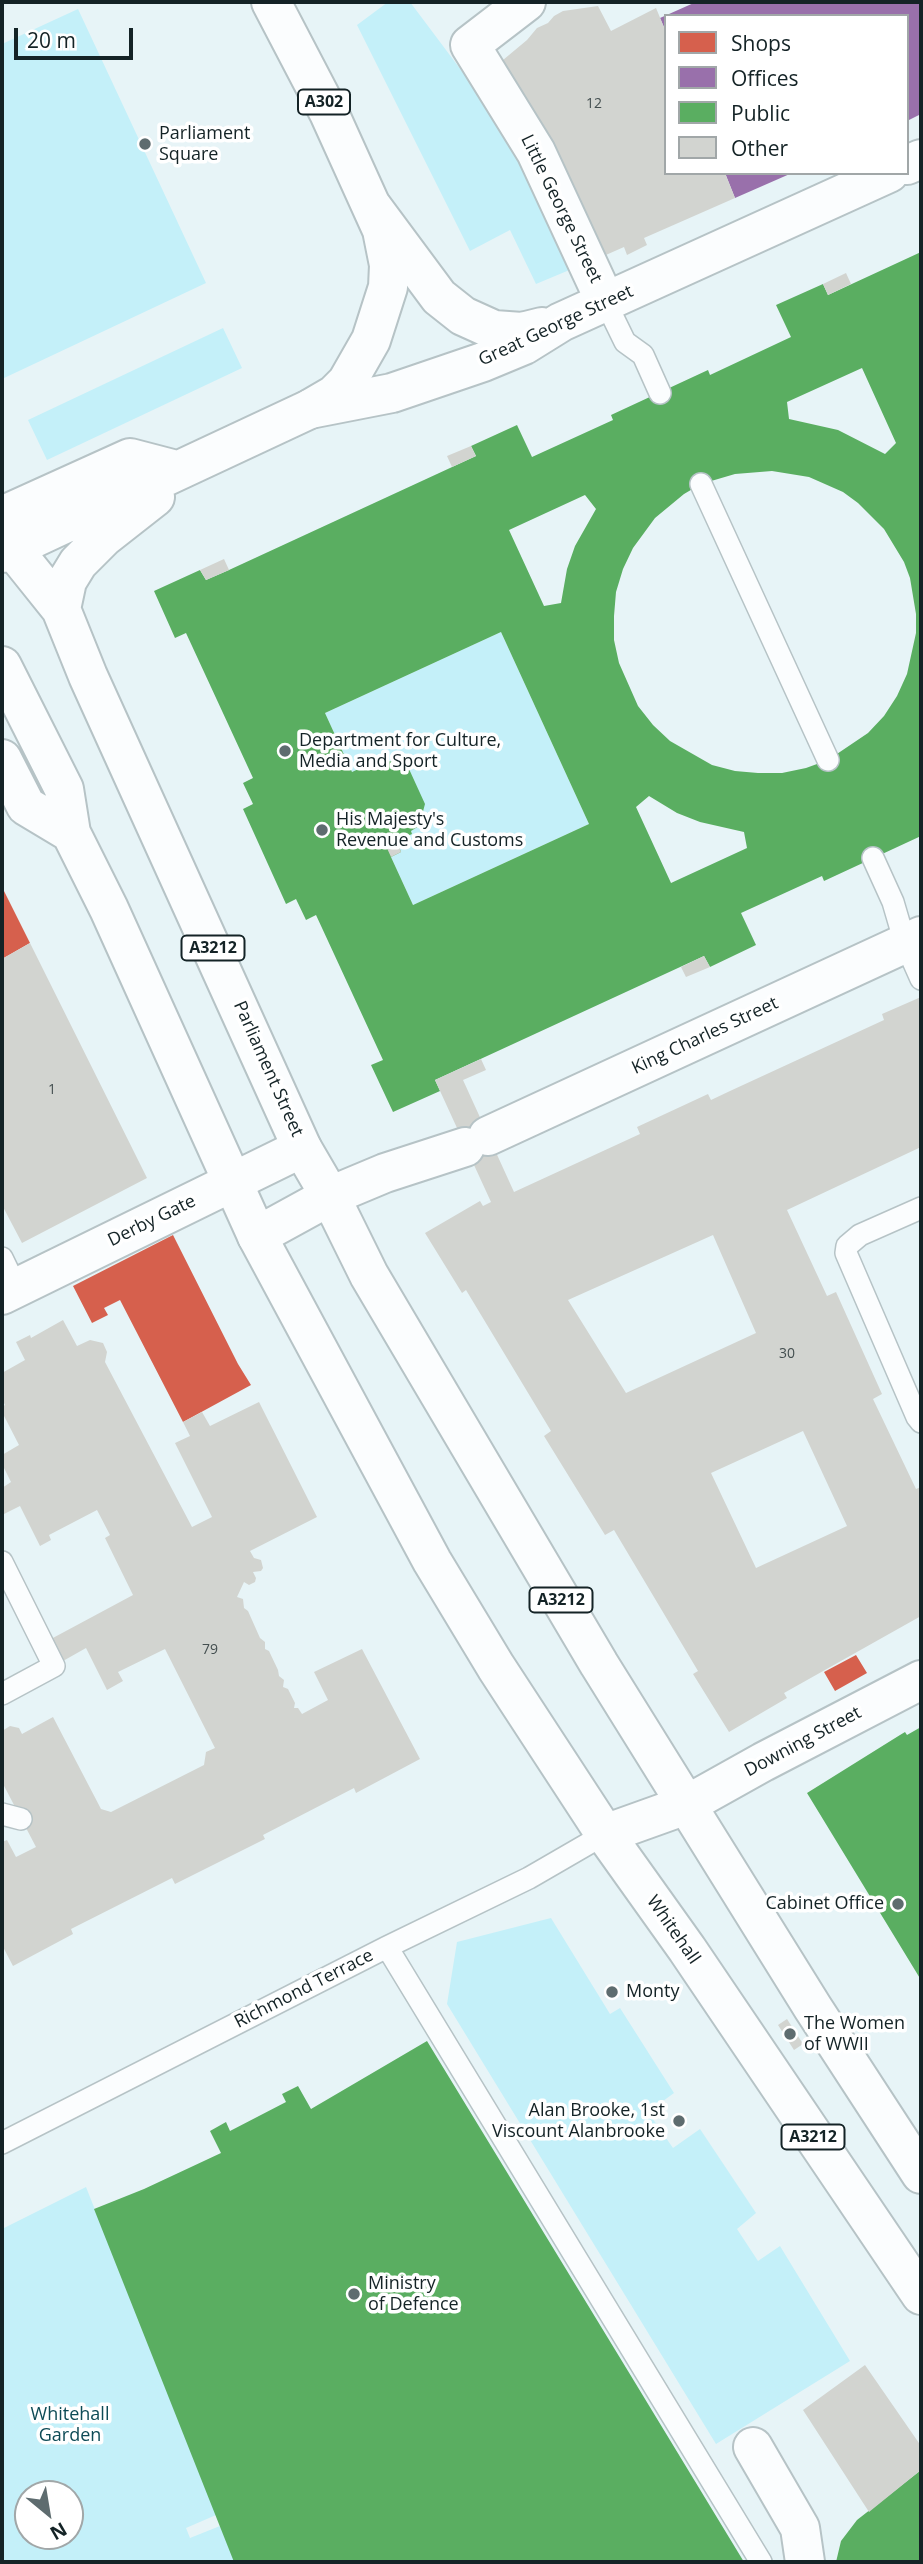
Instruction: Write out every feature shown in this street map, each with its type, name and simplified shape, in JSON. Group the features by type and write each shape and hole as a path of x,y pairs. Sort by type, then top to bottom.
{"main road":[{"name":"A302","path":"271,2 329,113 382,230 388,265 388,287 371,340 347,382 334,395 310,409"},
{"name":"Little George Street","path":"526,2 470,45 536,152 606,303"},
{"name":"Great George Street","path":"5,539 176,470 310,409 392,393 483,362 524,345 561,322 884,175"},
{"path":"371,206 439,297 463,316 494,330 522,332 561,322"},
{"name":"Great George Street","path":"61,609 67,581 78,563 104,537 151,502 176,470"},
{"name":"A3212","path":"5,539 61,609"},
{"name":"Parliament Street","path":"61,609 88,676 302,1148 330,1196 369,1275 687,1805"},
{"name":"A3212","path":"2,666 64,789 71,833 109,909 257,1236"},
{"path":"2,759 26,806 71,833"},
{"name":"King Charles Street","path":"257,1236 330,1196 385,1173 477,1142 913,940"},
{"name":"Derby Gate","path":"7,1280 302,1148"},
{"name":"Whitehall","path":"257,1236 464,1618 605,1834 693,1958 921,2295"},
{"name":"Downing Street","path":"605,1834 687,1805 763,1762 921,1680"},
{"name":"A3212","path":"687,1805 813,2008 921,2174"},
{"path":"753,2447 800,2528 805,2562"}],"lane":[{"path":"606,303 625,342 643,355 660,393"},
{"path":"702,484 828,760"},
{"path":"873,858 913,940 921,979"},
{"path":"921,1208 860,1235 847,1247 846,1253 921,1422"},
{"path":"2,1562 54,1667 2,1694"},
{"name":"Richmond Terrace","path":"2,2143 387,1947 529,1878 605,1834"},
{"path":"387,1947 761,2562"}],"green space":[{"path":"388,2 410,2 497,118 579,266 536,284 510,230 470,251 357,25"},
{"path":"78,9 206,283 2,379 2,44"},
{"path":"223,328 242,368 47,460 28,420"},
{"path":"501,632 589,824 413,905 391,857 401,852 397,841 412,834 411,831 419,826 423,816 423,806 407,770 396,762 387,760 352,772 325,713"},
{"path":"551,1918 610,2014 620,2008 674,2093 648,2112 673,2148 700,2129 756,2213 737,2229 758,2261 780,2246 850,2361 716,2444 447,2004 457,1942"},
{"name":"Whitehall Garden","path":"86,2187 216,2515 186,2528 190,2538 220,2526 235,2562 2,2562 2,2229"}],"building: Shops":[{"path":"2,887 30,943 2,959"},
{"path":"173,1235 251,1385 183,1422 120,1300 104,1308 108,1315 92,1323 73,1286"},
{"path":"856,1655 867,1673 835,1691 824,1672"}],"building: Offices":[{"path":"696,2 921,2 921,114 909,120 909,14 669,14"},
{"path":"726,175 787,175 735,198"}],"building: Public":[{"path":"921,252 921,836 824,881 822,876 741,913 756,945 710,967 704,956 435,1080 440,1091 393,1112 371,1065 383,1060 316,915 306,920 296,899 286,904 243,809 253,804 243,783 253,778 186,633 175,638 154,591 200,570 206,580 229,570 476,456 471,446 517,425 532,457 613,420 611,415 708,370 710,375 791,337 776,305 823,284 828,295","holes":["862,368 896,443 885,454 838,430 789,419 787,402","772,471 809,477 843,492 858,503 884,529 904,562 910,578 916,614 916,633 907,674 884,716 868,733 828,760 782,773 735,771 712,765 670,741 638,706 619,663 614,640 616,592 633,548 655,518 684,494 701,484 735,474","585,495 596,509 575,546 567,569 561,603 544,606 509,530","501,632 589,824 413,905 391,857 401,852 397,841 412,834 411,831 419,826 425,804 409,769 396,762 378,760 352,772 325,713","649,796 677,813 700,822 744,832 747,848 671,883 636,807"]},
{"name":"Cabinet Office","path":"921,1727 921,1980 807,1793 905,1732 907,1735"},
{"name":"Ministry of Defence","path":"427,2041 744,2562 234,2562 94,2209 221,2153 210,2131 226,2122 230,2131 286,2102 282,2094 298,2086 311,2109"},
{"path":"921,2470 921,2562 836,2562 841,2541 857,2520"}],"building: Other":[{"path":"598,6 611,31 656,8 664,27 664,175 726,175 735,198 644,238 647,245 627,255 624,247 599,258 497,65 537,28 563,11"},
{"path":"846,273 851,284 828,295 823,284"},
{"path":"471,446 476,456 452,467 447,456"},
{"path":"224,559 229,570 206,580 200,570"},
{"path":"397,841 401,852 391,857 386,846"},
{"path":"30,943 147,1178 22,1243 2,1205 2,959"},
{"path":"704,956 710,967 686,977 681,967"},
{"path":"921,997 921,1147 787,1210 827,1296 836,1292 882,1394 873,1399 916,1489 921,1487 921,1616 784,1693 787,1698 729,1732 693,1674 698,1671 614,1530 605,1535 544,1436 551,1431 466,1290 462,1293 425,1233 480,1201 483,1206 491,1202 435,1080 481,1059 486,1070 463,1080 514,1192 640,1134 637,1127 708,1094 711,1100 884,1020 882,1014","holes":["713,1235 756,1333 626,1393 568,1300","803,1431 847,1526 756,1568 711,1473"]},
{"path":"63,1320 77,1346 90,1340 103,1343 107,1352 105,1362 192,1527 212,1517 175,1443 190,1436 183,1422 202,1412 210,1426 259,1402 317,1517 250,1551 254,1558 261,1560 263,1568 253,1572 255,1582 249,1585 244,1582 237,1597 243,1599 244,1608 248,1611 260,1638 265,1642 265,1649 269,1651 279,1676 284,1680 283,1687 288,1689 295,1703 294,1708 298,1708 302,1714 328,1700 314,1672 362,1649 420,1759 356,1793 354,1788 263,1835 265,1839 175,1884 172,1878 71,1929 73,1934 13,1966 2,1945 2,1842 7,1840 16,1857 36,1847 2,1782 2,1731 10,1726 19,1728 22,1734 53,1717 101,1809 111,1812 204,1765 206,1752 215,1748 165,1649 118,1672 123,1681 107,1690 86,1648 63,1661 51,1639 133,1595 105,1538 110,1535 97,1510 49,1535 51,1540 40,1546 20,1506 2,1515 2,1488 11,1482 2,1464 2,1455 19,1445 2,1412 5,1405 2,1399 2,1373 25,1360 16,1342 30,1335 31,1338"},
{"name":"The Women of WWII","path":"787,2019 803,2044 794,2050 778,2025"},
{"path":"865,2365 921,2446 921,2470 869,2512 803,2410"}],"place":[{"name":"Parliament Square","path":"145,144"},
{"name":"Department for Culture, Media and Sport","path":"285,751"},
{"name":"His Majesty's Revenue and Customs","path":"322,830"},
{"name":"Cabinet Office","path":"898,1904"},
{"name":"Monty","path":"612,1992"},
{"name":"The Women of WWII","path":"790,2034"},
{"name":"Alan Brooke, 1st Viscount Alanbrooke","path":"679,2121"},
{"name":"Ministry of Defence","path":"354,2294"}]}
